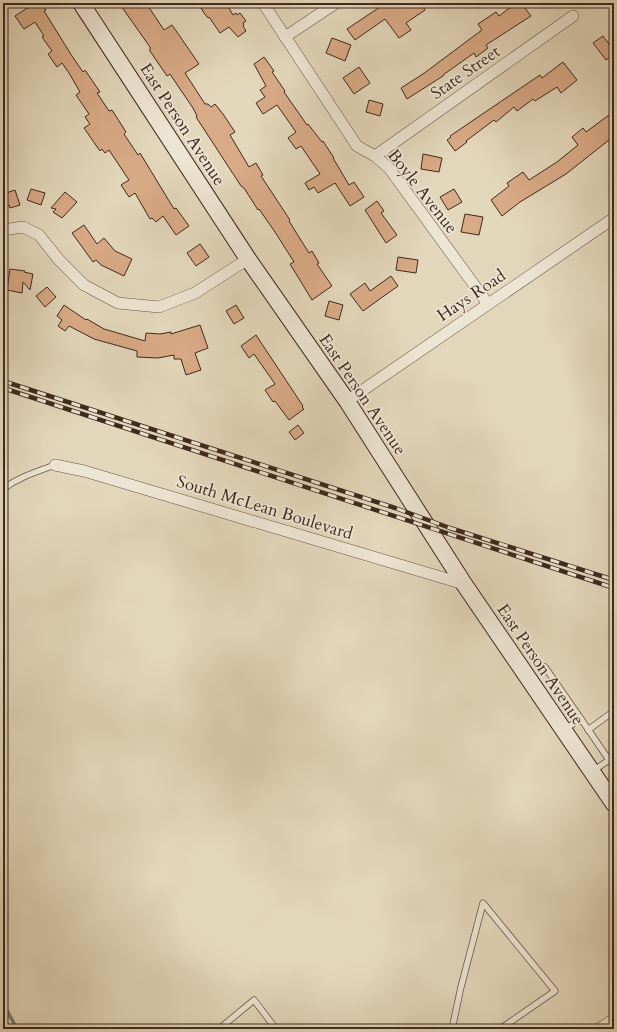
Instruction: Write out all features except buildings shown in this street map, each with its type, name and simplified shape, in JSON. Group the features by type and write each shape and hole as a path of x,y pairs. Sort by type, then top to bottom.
{"main road":[{"name":"East Person Avenue","path":"81,3 248,259 347,401 464,584 614,804"}],"street":[{"name":"Boyle Avenue","path":"263,3 357,146 375,156 389,168 488,304"},
{"path":"285,37 336,3"},
{"name":"State Street","path":"375,156 573,16"},
{"name":"Hays Road","path":"347,401 614,218"},
{"path":"3,230 23,227 39,235 59,260 84,285 118,303 159,306 195,293 248,259"},
{"name":"South McLean Boulevard","path":"55,465 84,471 464,584"},
{"path":"599,1029 614,1019"}],"lane":[{"path":"3,489 15,481 32,473 55,465"},
{"path":"546,667 614,768"},
{"path":"588,730 614,711"},
{"path":"563,730 581,719"},
{"path":"591,772 609,760"},
{"path":"452,1029 461,987 483,903 555,990 500,1029"},
{"path":"219,1029 254,1000 276,1029"}],"waterway":[{"path":"3,1003 17,1029"}],"railway":[{"path":"3,381 395,508 450,528 614,580"},
{"path":"3,388 614,588"}]}
